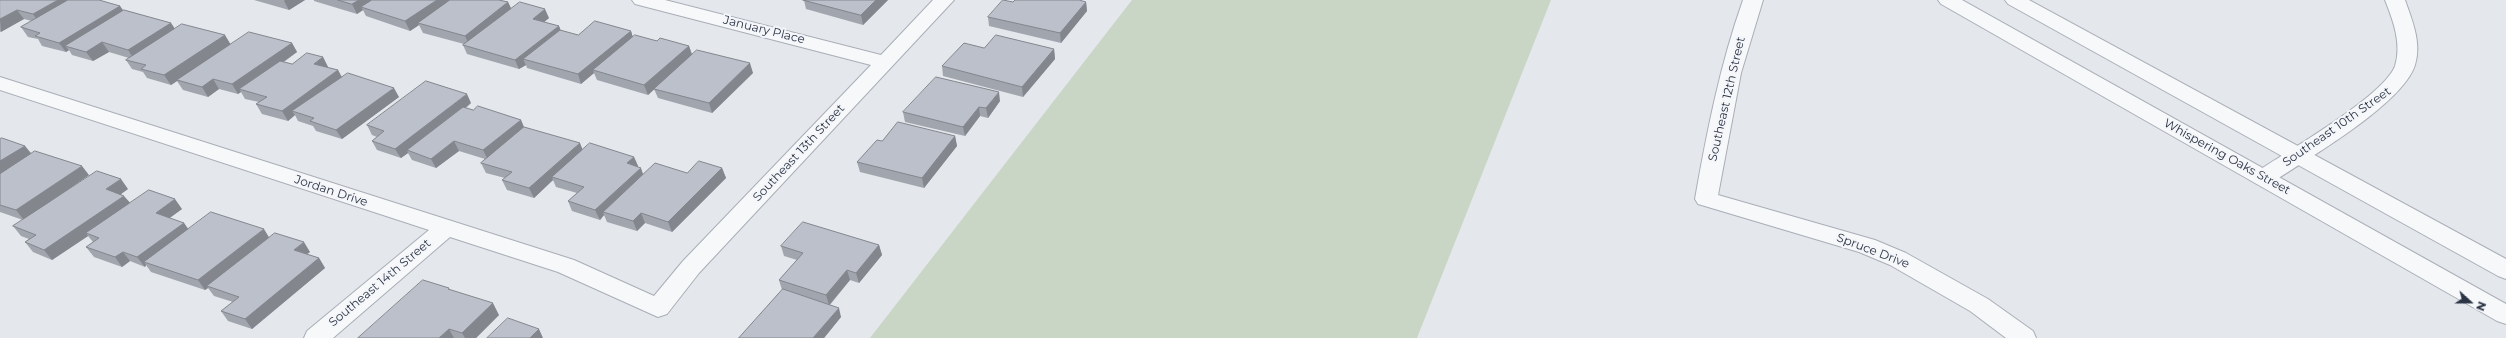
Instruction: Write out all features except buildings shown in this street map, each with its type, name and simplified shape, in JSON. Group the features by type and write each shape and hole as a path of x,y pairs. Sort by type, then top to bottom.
{"street":[{"name":"January Place","path":"642,0 885,62"},
{"name":"Southeast 13th Street","path":"658,308 691,267 944,0"},
{"name":"Southeast 12th Street","path":"1706,199 1718,134 1746,20 1753,0"},
{"name":"Whispering Oaks Street","path":"1948,0 2506,316"},
{"path":"2015,0 2506,270"},
{"name":"Southeast 10th Street","path":"2263,178 2380,99 2395,87 2404,71 2409,53 2403,21 2395,0"},
{"name":"Jordan Drive","path":"0,83 566,266 658,308"},
{"name":"Spruce Drive","path":"1706,199 1860,244 1898,258 1979,306 2024,338"},
{"name":"Southeast 14th Street","path":"316,338 445,228"}],"green space":[{"path":"1132,0 1551,0 1417,338 870,338"}]}
